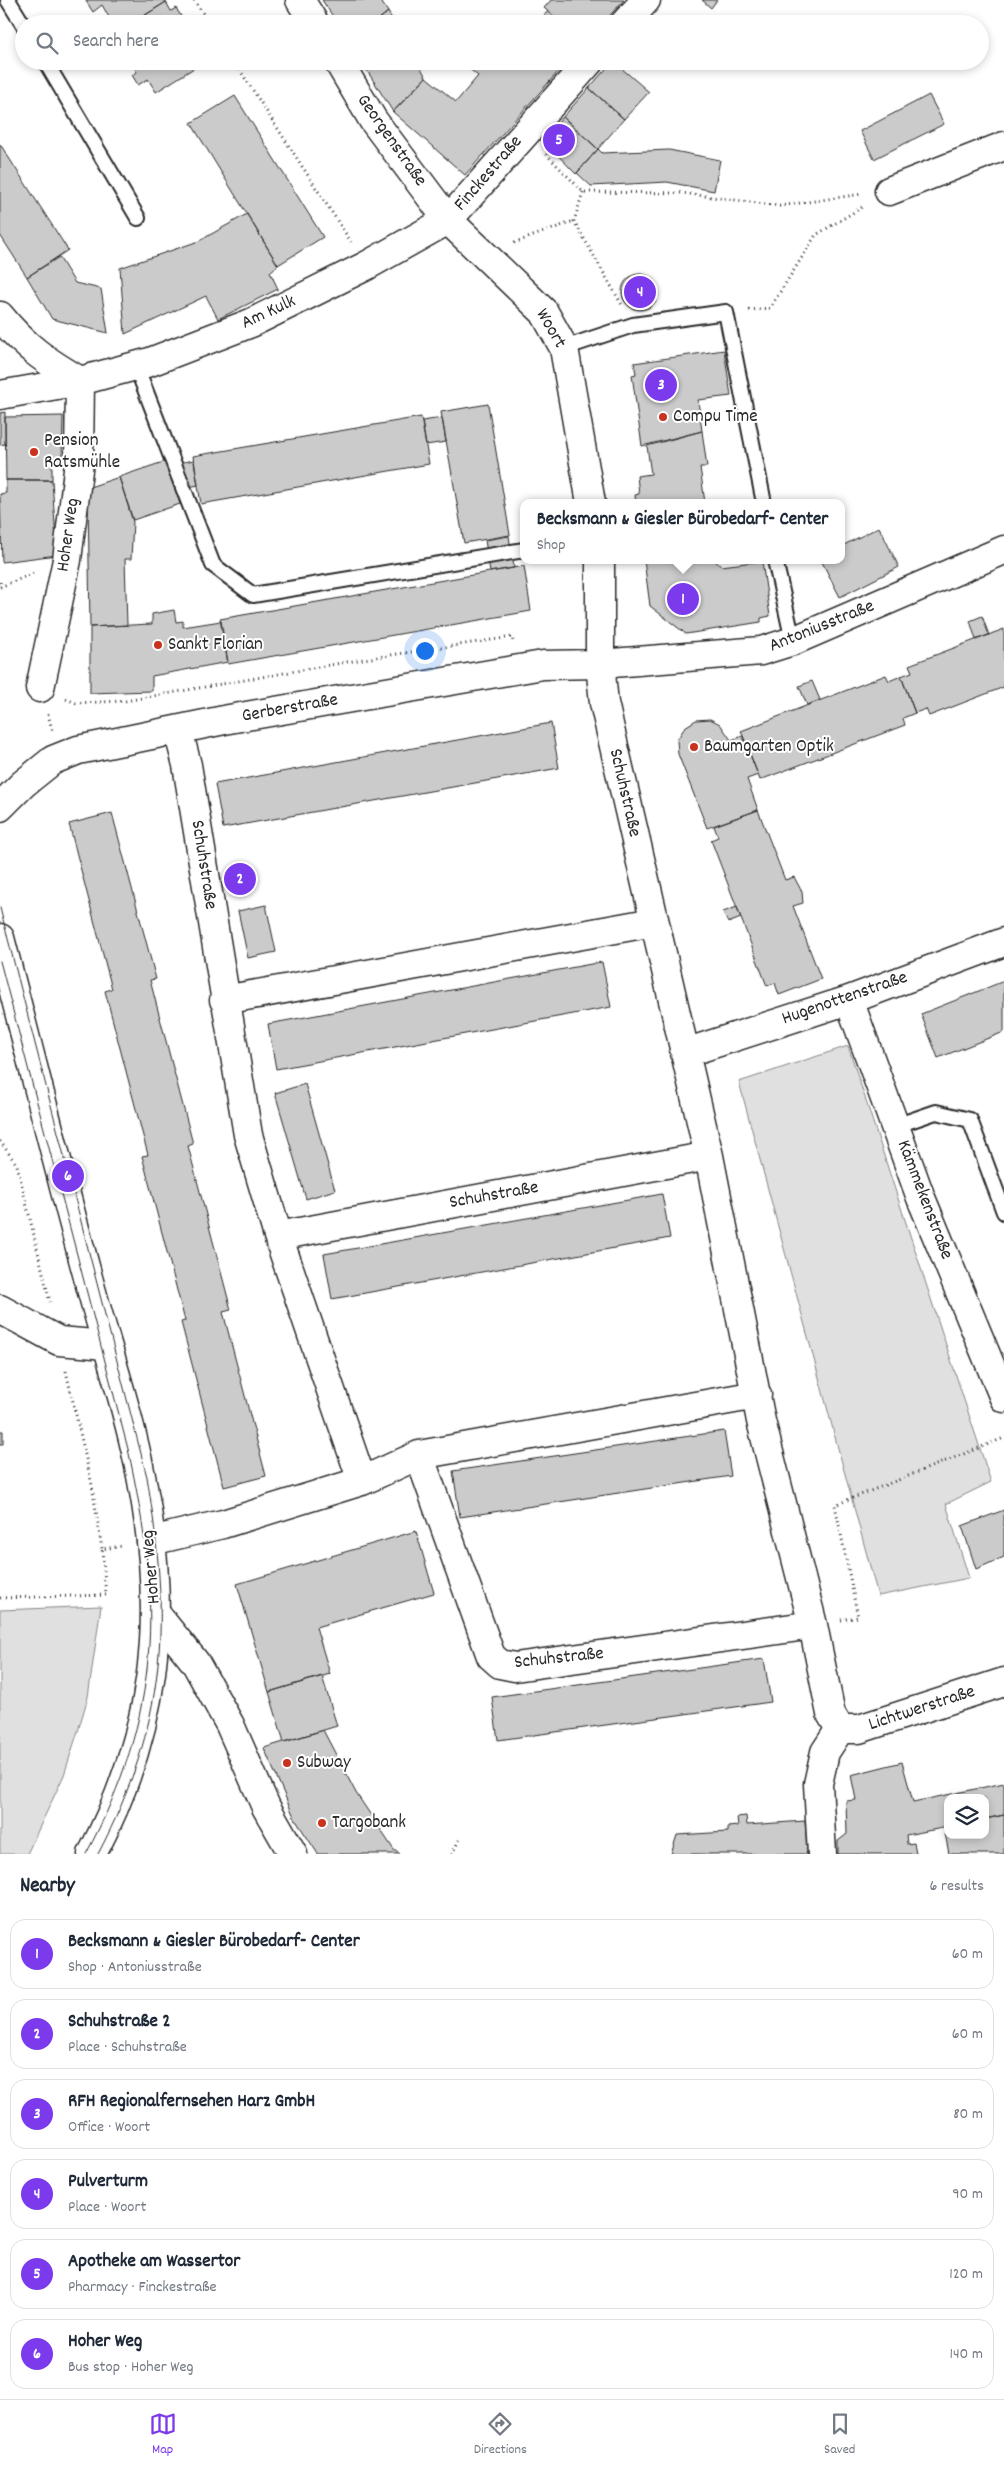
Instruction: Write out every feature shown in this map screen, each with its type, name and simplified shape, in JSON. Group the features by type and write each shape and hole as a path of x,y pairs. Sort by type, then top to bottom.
{"street":[{"path":"300,0 309,15"},
{"path":"632,15 646,0"},
{"name":"Georgenstraße","path":"343,70 373,120 448,220"},
{"name":"Finckestraße","path":"448,220 582,70"},
{"path":"889,191 1004,146"},
{"name":"Am Kulk","path":"0,395 80,381 136,366 251,323 366,266 448,220"},
{"name":"Woort","path":"448,220 544,312 564,348 590,499"},
{"path":"0,316 20,340 46,361 80,381"},
{"name":"Hoher Weg","path":"40,688 69,540 79,462 80,381"},
{"name":"Antoniusstraße","path":"600,664 761,651 793,641 1004,550"},
{"path":"600,564 600,664"},
{"name":"Gerberstraße","path":"0,807 48,762 78,750 178,730 526,668 600,664"},
{"name":"Schuhstraße","path":"600,664 607,718 709,1156 762,1421 813,1625 831,1714 840,1729"},
{"name":"Schuhstraße","path":"178,730 187,765 224,1000 248,1135 278,1236 362,1481"},
{"path":"224,1000 654,922"},
{"name":"Hoher Weg","path":"0,938 138,1465 151,1541 156,1614 152,1673 143,1725 112,1817 92,1854"},
{"name":"Hugenottenstraße","path":"685,1053 849,1000 1004,942"},
{"name":"Kämmekenstraße","path":"849,1000 921,1198 1001,1383"},
{"name":"Schuhstraße","path":"278,1236 709,1156"},
{"path":"0,1309 59,1341 106,1345"},
{"path":"151,1541 223,1524 362,1481 419,1455 757,1395"},
{"name":"Schuhstraße","path":"419,1455 488,1649 491,1656 500,1664 515,1667 813,1625"},
{"name":"Hoher Weg","path":"156,1614 195,1662 230,1724 266,1807 293,1854"},
{"name":"Lichtwerstraße","path":"840,1729 859,1729 1004,1682"},
{"path":"822,1854 818,1784 825,1752 840,1729"}],"lane":[{"path":"8,0 17,15"},
{"path":"50,70 138,218"},
{"path":"564,348 633,325 726,312 763,499"},
{"path":"136,366 213,565 253,595 520,551"},
{"path":"776,564 793,641"},
{"path":"895,1126 936,1112 970,1120 1004,1212"}],"path":[{"path":"194,0 204,15"},
{"path":"240,70 366,266"},
{"path":"525,133 583,192 682,193 780,206 889,191"},
{"path":"726,312 770,308 816,236 889,191"},
{"path":"583,192 574,221 633,325"},
{"path":"484,254 574,221"},
{"path":"0,582 1,587"},
{"path":"40,688 76,703 126,702 364,659 512,637"},
{"path":"40,688 60,757"},
{"path":"813,1625 858,1617 835,1505 1004,1438"},
{"path":"0,1598 106,1595 102,1549 151,1541"},
{"path":"452,1854 459,1840"}],"shaded area":[{"path":"848,1046 991,1482 946,1504 969,1578 878,1596 739,1082"},
{"path":"101,1606 88,1697 64,1775 27,1854 0,1854 0,1610"}],"building":[{"path":"164,0 166,2 145,15 108,15 102,5 93,12 86,1"},
{"path":"322,0 380,0 388,12 384,15 332,15"},
{"path":"551,0 624,0 610,15 552,15 544,8"},
{"path":"702,0 717,0 711,8"},
{"path":"166,2 171,11 176,8 180,15 145,15"},
{"path":"548,11 553,15 545,15"},
{"path":"136,70 191,70 156,92 148,79 138,85 132,75 137,72"},
{"path":"367,70 422,70 426,77 393,112"},
{"path":"471,70 560,70 465,175 393,112 426,77 456,102 478,76"},
{"path":"605,70 623,70 649,92 624,119 589,88"},
{"path":"589,88 624,119 598,149 563,117"},
{"path":"929,95 944,124 874,159 860,131"},
{"path":"235,96 323,237 278,265 191,123"},
{"path":"563,117 598,149 576,174 543,140"},
{"path":"0,144 68,250 27,277 0,235"},
{"path":"598,149 602,153 669,150 720,160 714,191 667,182 591,186 577,173"},
{"path":"247,214 278,265 270,272 278,289 218,319 206,296 125,334 120,268 199,241"},
{"path":"59,257 75,283 101,289 108,333 52,319 27,277"},
{"path":"640,274 653,279 658,292 653,305 640,310 627,305 622,292 627,279"},
{"path":"724,350 731,396 698,400 702,431 642,446 632,375 636,374 634,363"},
{"path":"488,404 510,535 464,543 441,412"},
{"path":"5,412 5,444 0,445 0,413"},
{"name":"Pension Ratsmühle","path":"63,416 62,461 52,461 52,480 6,480 5,417"},
{"path":"421,417 429,464 201,504 193,456"},
{"path":"442,418 446,442 426,445 422,421"},
{"path":"702,431 707,467 700,467 704,499 636,499 635,495 639,494 637,476 651,474 647,446"},
{"path":"194,460 198,485 175,490 167,465"},
{"path":"166,461 180,504 133,520 119,477"},
{"path":"119,477 133,522 131,559 125,559 127,625 90,627 88,496 90,487"},
{"path":"6,480 52,480 57,555 2,562 0,494 6,493"},
{"path":"879,527 899,567 840,597 823,564 845,564 845,544"},
{"path":"509,536 514,568 490,572 485,540"},
{"path":"645,564 719,564 721,566 762,564 770,616 761,618 761,622 686,634 650,606"},
{"path":"524,566 531,611 228,664 220,619"},
{"name":"Sankt Florian","path":"174,610 176,622 183,621 183,627 221,621 228,662 152,676 152,691 90,693 90,627 152,624 152,614"},
{"path":"982,616 989,635 976,640 970,621"},
{"path":"1004,629 1004,687 929,716 926,709 915,713 901,676 912,672 909,665"},
{"path":"886,675 889,681 901,676 915,713 903,718 905,725 760,780 741,731"},
{"path":"812,681 820,700 807,705 799,686"},
{"path":"710,719 720,724 731,740 743,736 758,775 747,779 758,810 707,828 678,754 677,740 685,727 696,720"},
{"path":"551,723 559,768 223,828 215,784"},
{"path":"758,810 785,880 794,877 802,892 803,903 793,906 821,979 779,995 775,983 767,986 711,840 718,837 714,826"},
{"path":"112,813 156,979 150,980 193,1144 188,1146 231,1310 223,1312 266,1476 224,1487 181,1322 185,1321 142,1156 148,1155 105,991 112,989 69,824"},
{"path":"244,871 247,886 236,887 233,873"},
{"path":"266,905 276,952 248,958 238,911"},
{"path":"737,907 741,918 728,923 723,912"},
{"path":"602,962 611,1007 276,1069 268,1024"},
{"path":"1004,981 1004,1032 938,1058 921,1014"},
{"path":"305,1084 335,1190 306,1199 275,1093"},
{"path":"662,1194 670,1238 332,1299 324,1254"},
{"path":"0,1431 3,1431 3,1444 0,1444"},
{"path":"724,1431 731,1476 460,1517 453,1471"},
{"path":"1004,1510 1004,1557 976,1569 962,1526"},
{"path":"416,1531 434,1593 316,1627 330,1674 269,1692 237,1584"},
{"path":"764,1659 771,1702 498,1740 492,1697"},
{"path":"322,1676 337,1726 284,1742 269,1692"},
{"path":"323,1730 356,1793 394,1850 400,1854 318,1854 295,1819 264,1748"},
{"path":"902,1762 913,1802 944,1796 944,1828 906,1835 907,1844 914,1843 916,1854 838,1854 838,1841 847,1834 846,1801 856,1800 851,1775"},
{"path":"1004,1783 1004,1815 989,1818 989,1794 951,1794"},
{"path":"1004,1815 1004,1854 949,1854 946,1839 989,1839 989,1818"},
{"path":"746,1816 747,1825 805,1821 807,1854 671,1854 677,1835 728,1832 728,1827 738,1826 737,1817"}],"tram line":[{"path":"0,908 147,1477 155,1529 160,1625 157,1670 150,1715 138,1760 121,1806 98,1854"},
{"path":"0,961 128,1449 139,1505 146,1557 150,1607 148,1656 142,1704 129,1752 111,1802 86,1854"}],"place":[{"name":"Apotheke am Wassertor","path":"559,140"},
{"name":"Pulverturm","path":"640,292"},
{"name":"RFH Regionalfernsehen Harz GmbH","path":"661,385"},
{"name":"Compu Time","path":"663,417"},
{"name":"Pension Ratsmühle","path":"34,452"},
{"name":"Becksmann & Giesler Bürobedarf- Center","path":"683,599"},
{"name":"Sankt Florian","path":"158,645"},
{"name":"Baumgarten Optik","path":"694,747"},
{"name":"Schuhstraße 2","path":"240,879"},
{"name":"Hoher Weg","path":"68,1176"},
{"name":"Subway","path":"287,1763"},
{"name":"Targobank","path":"322,1823"}]}
